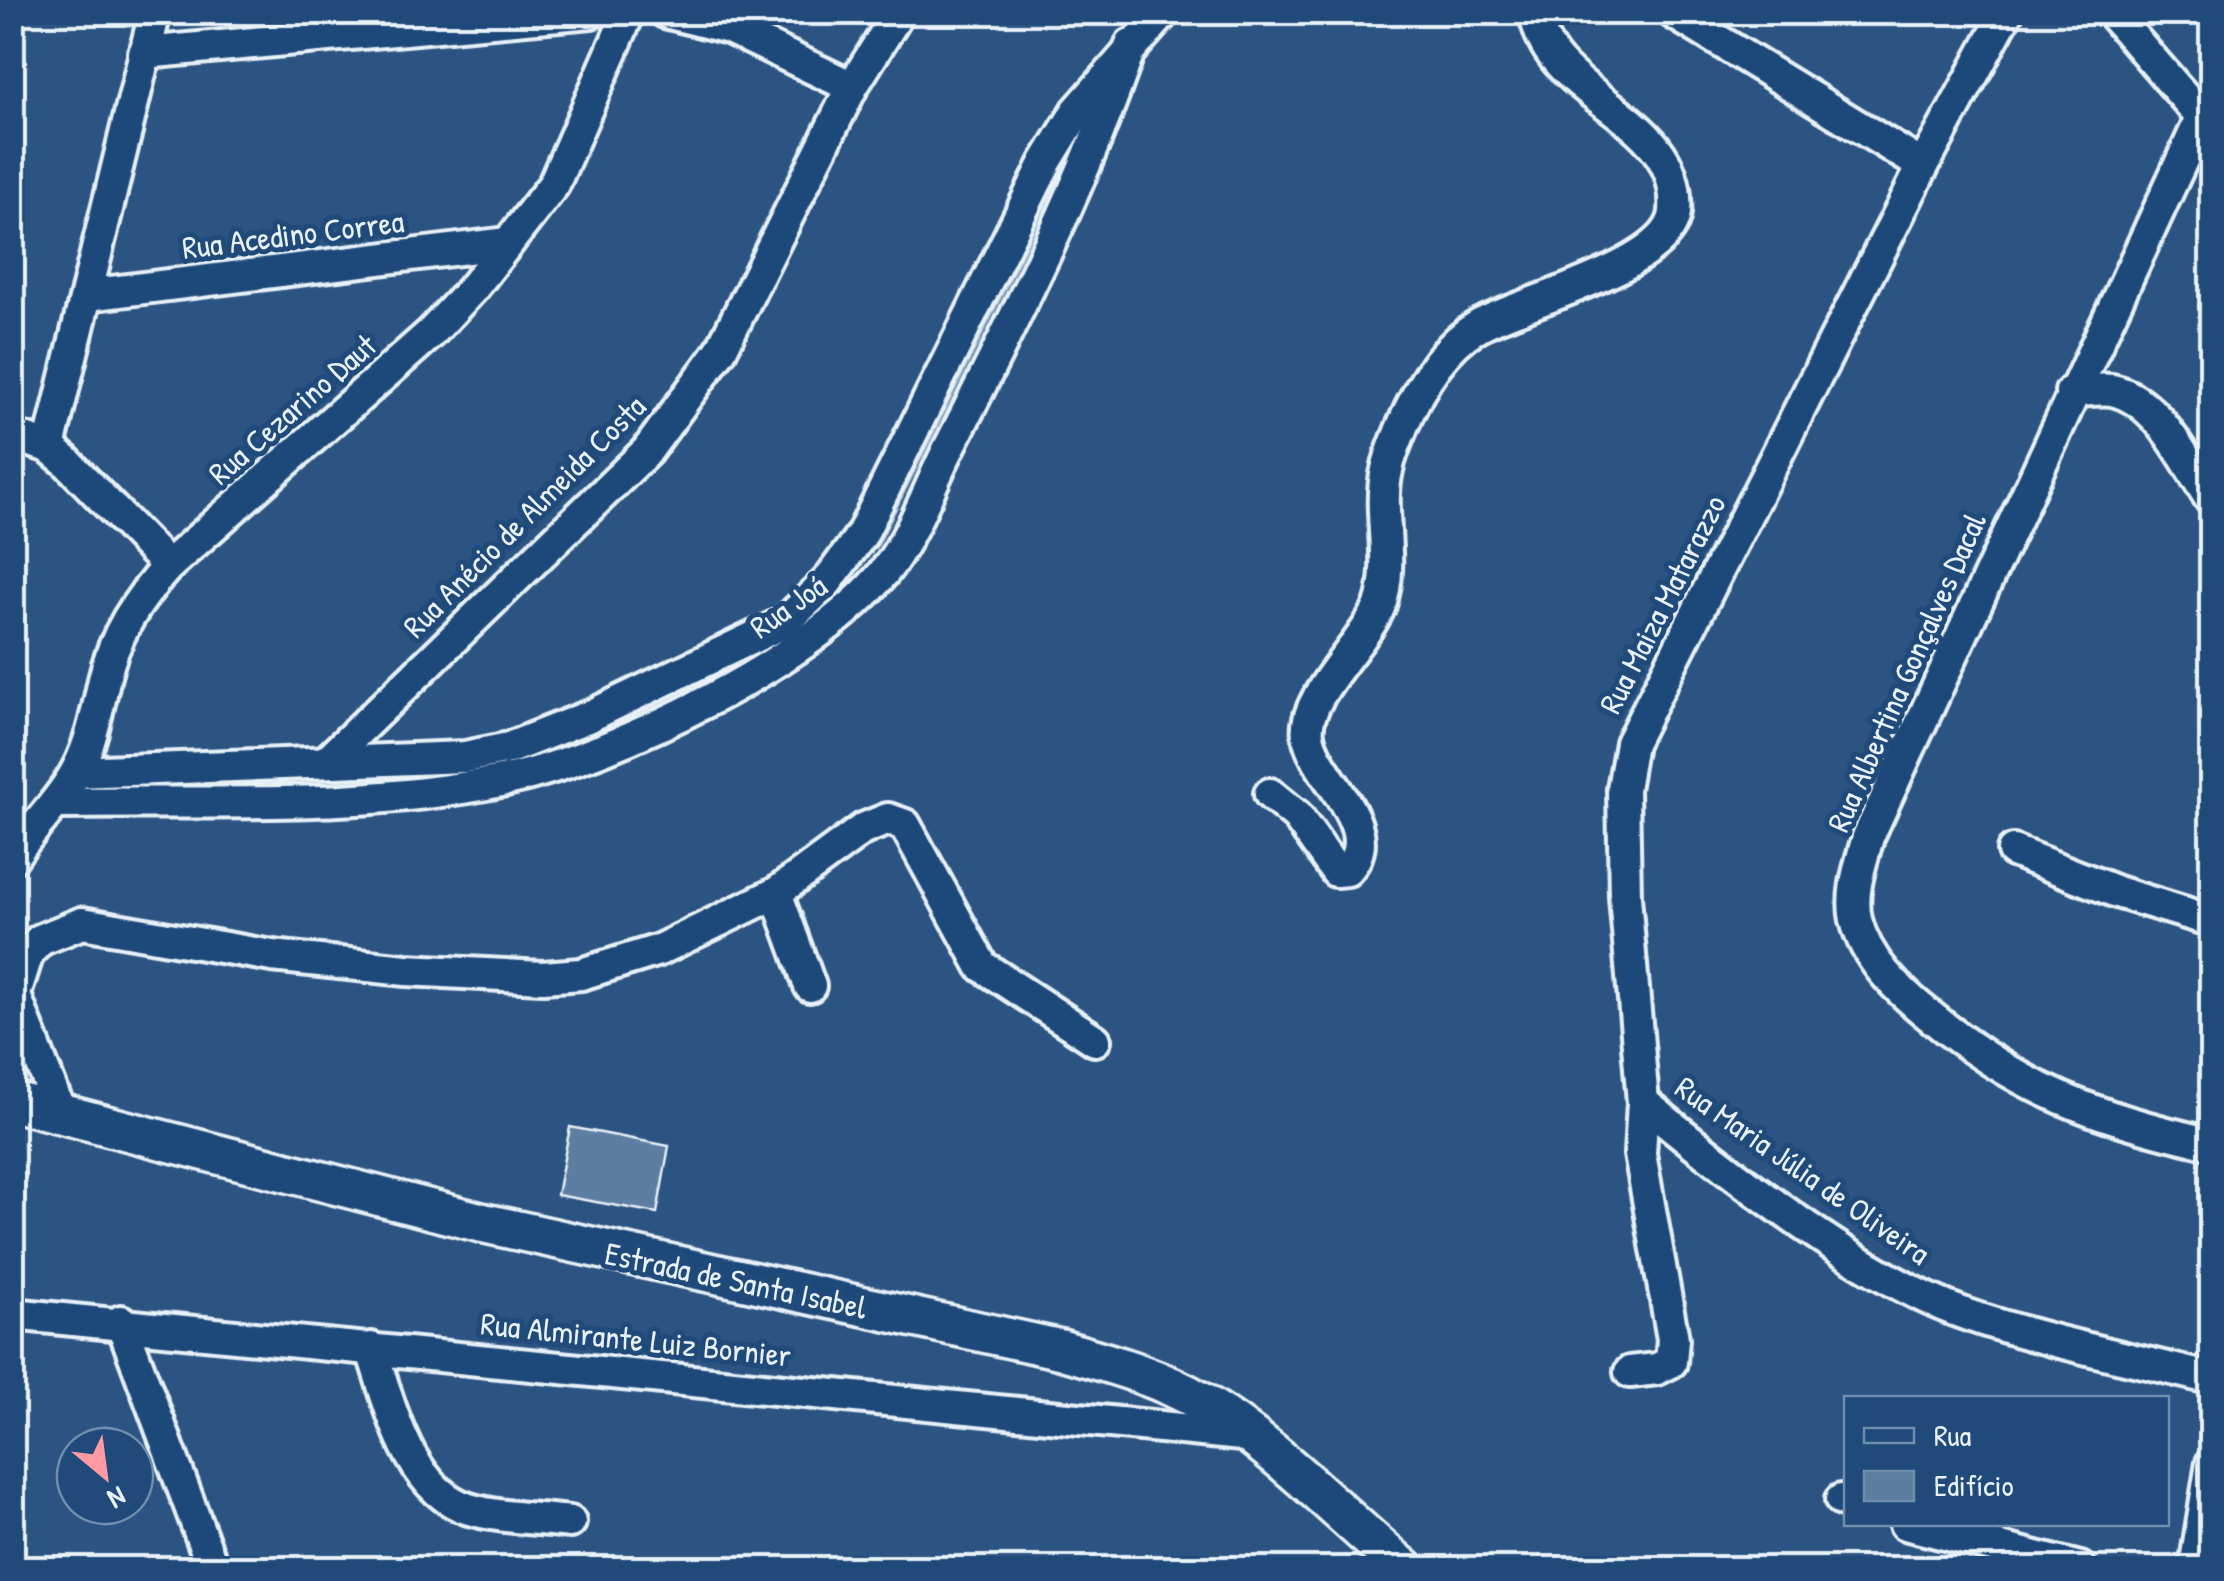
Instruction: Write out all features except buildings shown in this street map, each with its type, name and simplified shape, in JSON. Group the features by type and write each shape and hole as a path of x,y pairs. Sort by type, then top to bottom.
{"main road":[{"name":"Estrada de Santa Isabel","path":"12,1101 483,1223 1059,1349 1156,1379 1203,1403 1252,1436 1404,1568"}],"street":[{"path":"49,447 156,12"},
{"path":"144,53 591,12"},
{"name":"Rua Cezarino Daut","path":"12,858 76,772 95,728 104,677 124,622 168,566 432,332 508,243 554,184 629,12"},
{"path":"665,12 729,28 852,86"},
{"name":"Rua Anécio de Almeida Costa","path":"326,761 648,451 721,350 852,86 899,12"},
{"name":"Rua Joá","path":"55,803 326,761 465,757 509,748 661,684 785,622 827,582 862,534 1046,162 1077,110 1164,12"},
{"path":"1270,794 1297,816 1336,872 1348,870 1356,861 1359,841 1348,808 1313,752 1307,731 1316,705 1379,607 1386,577 1386,472 1403,424 1434,366 1476,326 1625,264 1656,245 1674,217 1674,182 1665,157 1646,134 1553,59 1538,34 1535,12"},
{"path":"1672,12 1923,166"},
{"name":"Rua Maiza Matarazzo","path":"1630,1372 1657,1370 1671,1362 1673,1339 1640,1154 1643,1102 1625,897 1622,789 1631,743 1923,166 2006,12"},
{"path":"2111,12 2207,123"},
{"name":"Rua Joá","path":"76,772 164,786 332,798 508,780 594,754 729,687 816,635 887,569 1009,330 1106,117 1131,46"},
{"name":"Rua Albertina Gonçalves Dacal","path":"2207,123 2072,392 1868,837 1856,882 1855,917 1868,952 1900,992 1981,1058 2056,1098 2108,1118 2212,1144"},
{"name":"Rua Acedino Correa","path":"87,294 508,243"},
{"path":"2072,392 2111,390 2135,400 2158,420 2212,501"},
{"path":"12,435 49,447 168,566"},
{"path":"60,1111 14,991 28,952 40,940 82,924 272,956 406,970 542,977 616,967 776,893 863,829 888,819 905,825 982,966 1094,1040"},
{"path":"2013,851 2117,892 2212,921"},
{"path":"776,893 810,986"},
{"name":"Rua Maria Júlia de Oliveira","path":"1643,1102 1708,1154 1902,1285 1966,1315 2212,1379"},
{"name":"Rua Almirante Luiz Bornier","path":"12,1314 121,1321 1252,1436"},
{"path":"121,1321 213,1568"},
{"path":"371,1348 412,1455 438,1489 470,1509 570,1522"},
{"path":"2195,1568 2212,1463"},
{"path":"1913,1526 2080,1568"}],"waterway":[{"path":"801,627 826,605 877,543 1081,132"},
{"path":"498,767 615,727 762,653"},
{"path":"195,788 407,780"}]}
